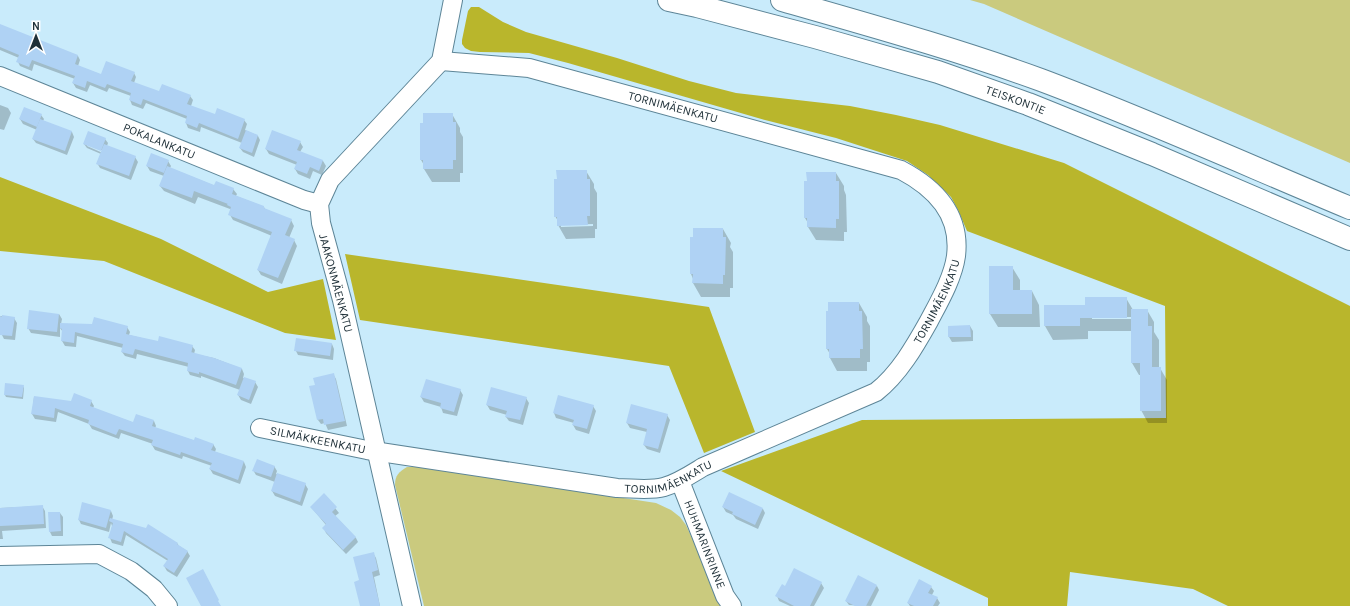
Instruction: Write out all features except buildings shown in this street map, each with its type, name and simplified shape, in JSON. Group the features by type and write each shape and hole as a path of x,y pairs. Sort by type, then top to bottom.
{"highway":[{"name":"TEISKONTIE","path":"669,0 815,37 938,72 1028,104 1152,154 1350,239"},
{"path":"782,0 960,53 1040,80 1119,111 1350,208"}],"street":[{"path":"319,204 330,180 441,61 452,0"},
{"name":"TORNIMÄENKATU","path":"376,452 617,488 652,489 664,487 680,481 703,467 876,392 887,383 923,333 941,299 956,256 954,227 951,215 944,204 925,185 900,170 529,68 441,61"},
{"name":"POKALANKATU","path":"0,76 304,200 319,204"},
{"name":"JAAKONMÄENKATU","path":"319,204 321,223 342,300 412,606"},
{"name":"SILMÄKKEENKATU","path":"260,428 376,452"},
{"name":"HUHMARINRINNE","path":"680,481 725,596 732,606"},
{"path":"0,556 99,554 131,571 154,589 168,606"}],"shaded area":[{"path":"970,0 1350,0 1350,163 984,4"},
{"path":"471,7 479,7 503,22 526,32 617,58 689,81 736,93 850,106 896,115 940,125 1064,163 1350,306 1350,606 1228,606 1193,589 1070,572 1067,606 988,606 988,598 721,471 862,420 1166,418 1165,306 967,231 951,197 928,175 907,161 836,138 765,120 529,53 471,51 465,48 462,44 462,40 468,11"},
{"path":"0,177 161,239 268,292 323,279 336,340 285,333 104,261 0,251"},
{"path":"345,254 709,307 755,432 704,453 669,366 360,320"},
{"path":"407,467 422,467 656,503 671,510 680,517 686,525 723,606 424,606 395,485 398,474"}]}
